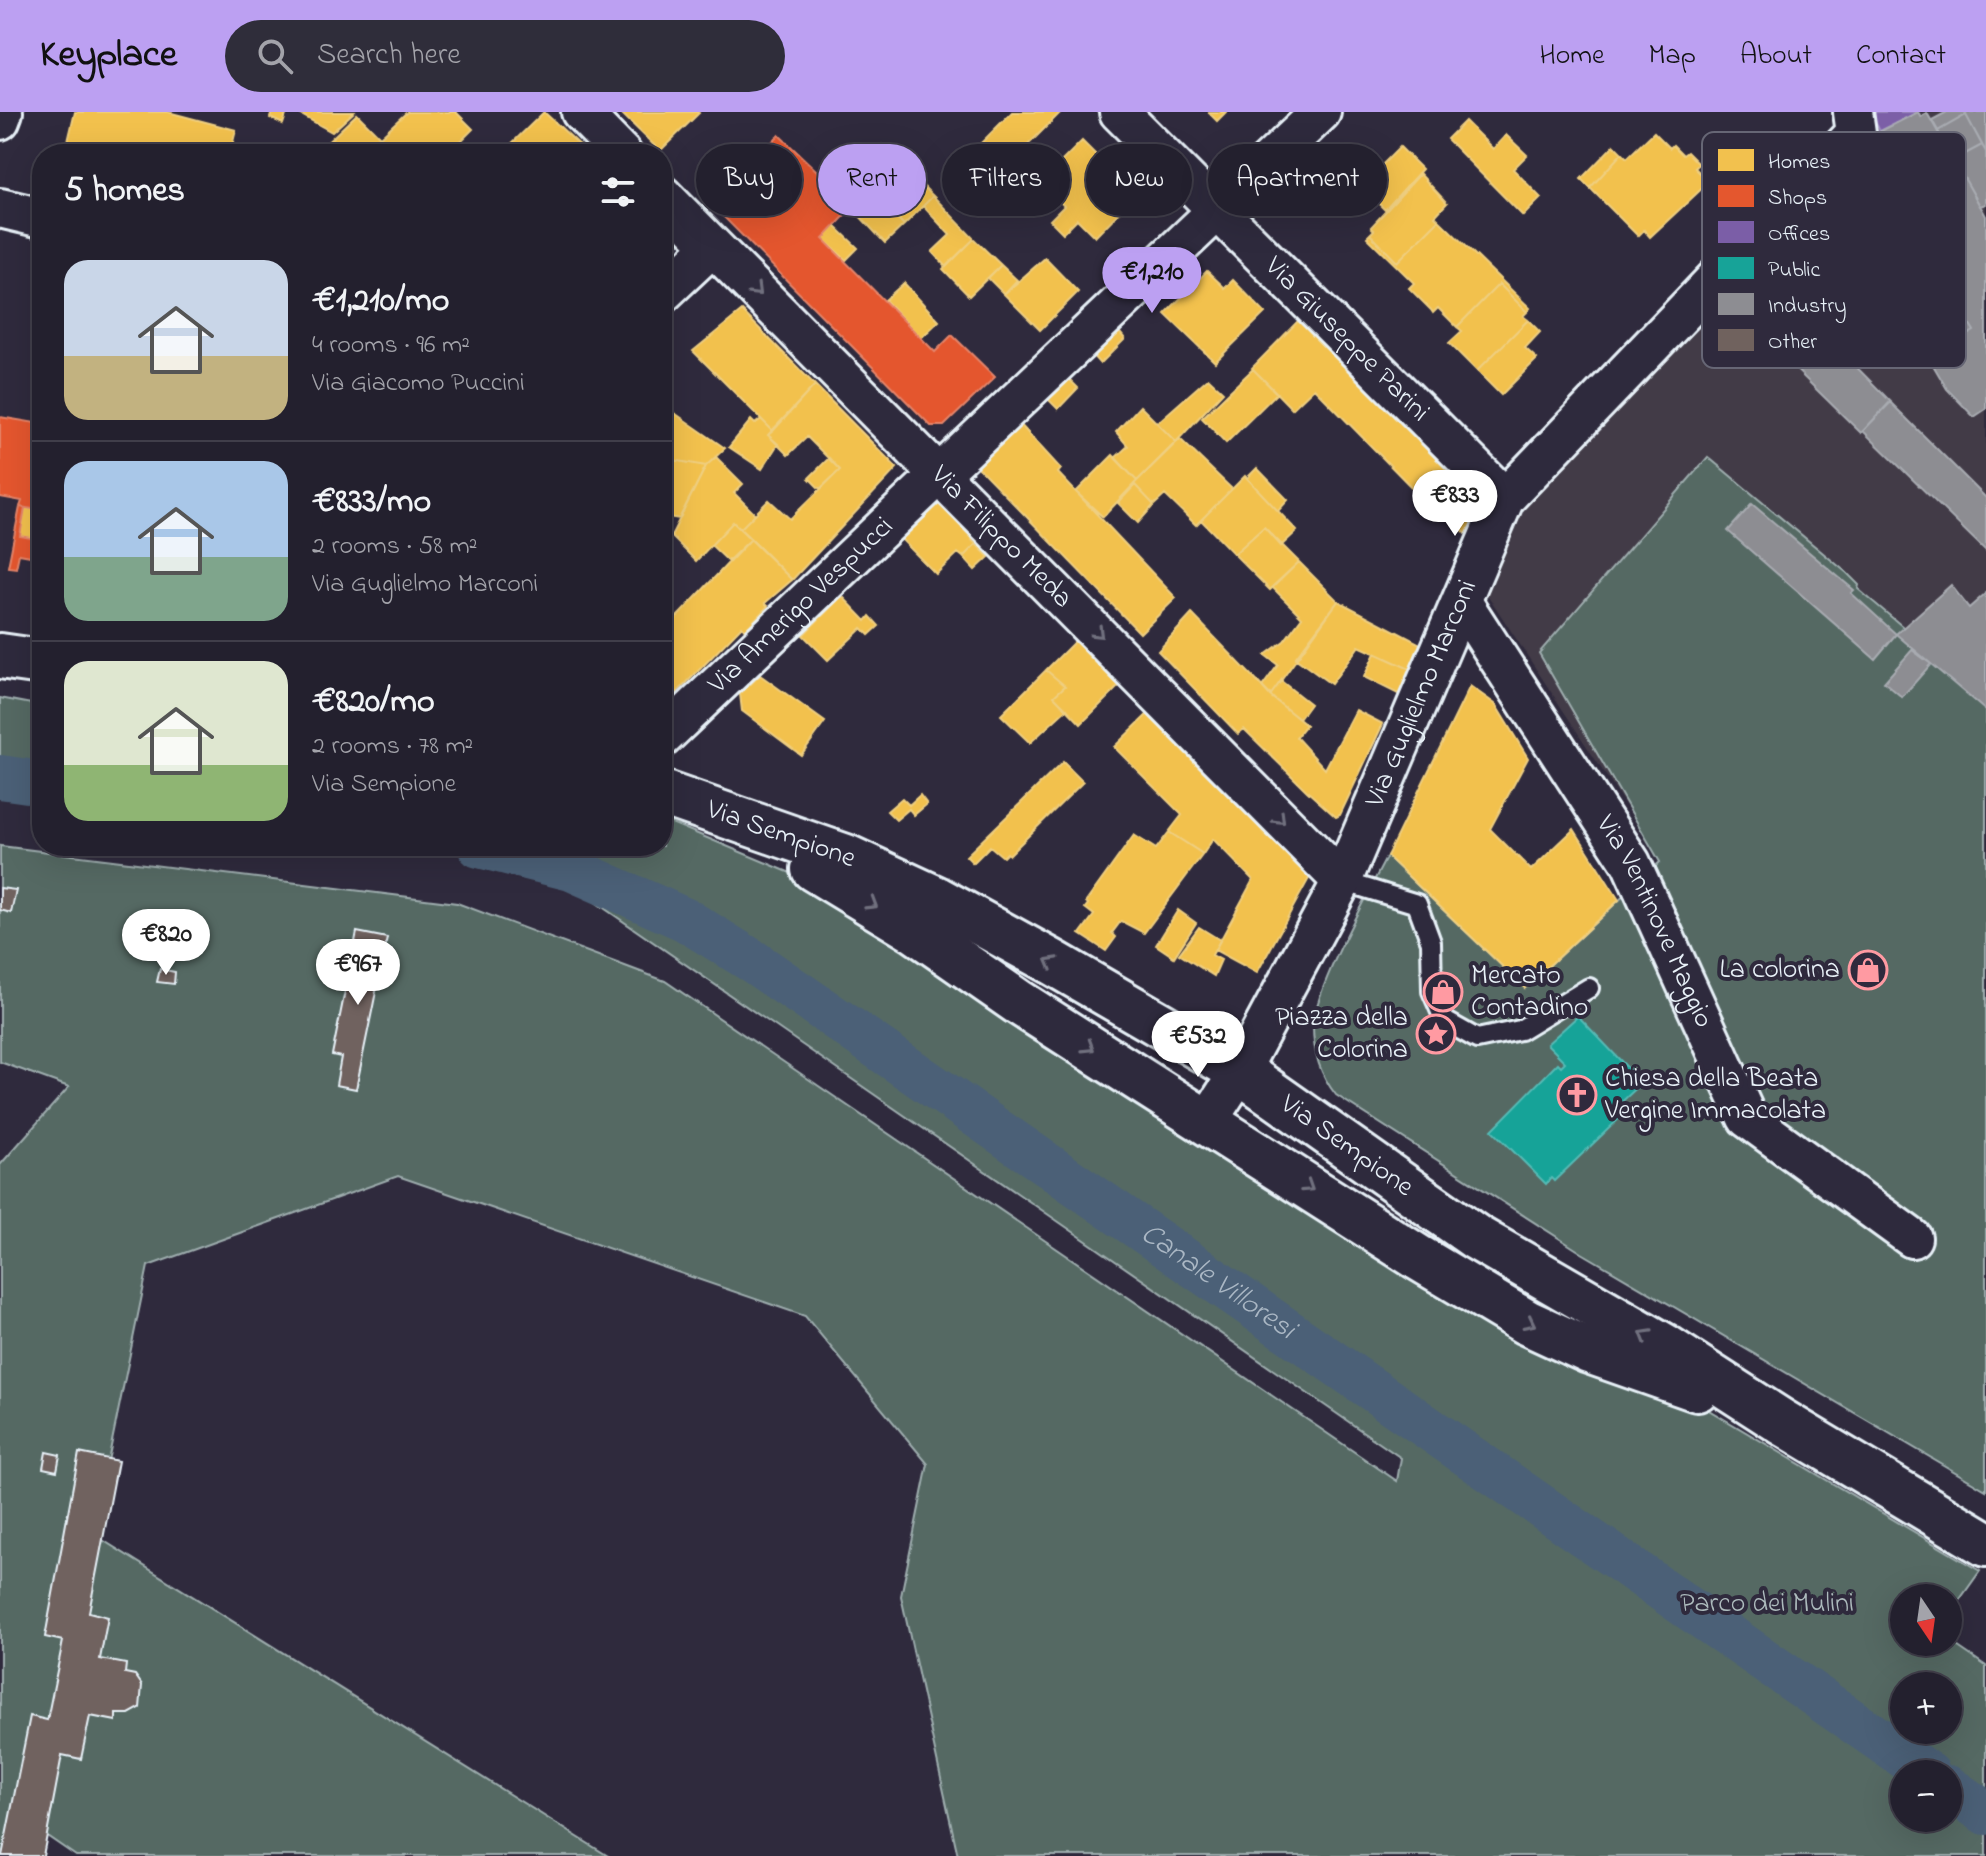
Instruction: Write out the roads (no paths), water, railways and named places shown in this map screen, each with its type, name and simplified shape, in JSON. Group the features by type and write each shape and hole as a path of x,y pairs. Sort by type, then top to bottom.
{"main road":[{"path":"0,656 32,661"},
{"name":"Via Sempione","path":"672,796 846,857 937,899 1240,1071 1477,1238 1664,1346 1782,1422 1986,1544"},
{"name":"Via Sempione","path":"672,797 839,883 1207,1122 1526,1322 1589,1351 1782,1422"}],"street":[{"path":"0,120 3,112"},
{"path":"581,112 612,144"},
{"name":"Via Giuseppe Parini","path":"1119,112 1208,203"},
{"name":"Via Amerigo Vespucci","path":"1287,144 1321,112"},
{"name":"Via Filippo Meda","path":"672,205 1342,881"},
{"path":"0,208 32,216"},
{"name":"Via Amerigo Vespucci","path":"672,729 1211,216"},
{"name":"Via Giuseppe Parini","path":"1221,216 1505,498"},
{"path":"672,285 712,247"},
{"name":"Via Guglielmo Marconi","path":"1207,1122 1240,1071 1342,881 1505,498 1702,286"},
{"name":"Via Ventinove Maggio","path":"1462,602 1631,863 1747,1118 1912,1238"}],"lane":[{"path":"1342,881 1417,904 1431,942 1432,991 1445,1021 1477,1039 1520,1030 1589,988"}],"waterway":[{"name":"Canale Villoresi","path":"0,777 32,782"},
{"name":"Canale Villoresi","path":"519,856 571,869 686,920 754,962 1909,1760"},
{"name":"Canale Villoresi","path":"1962,1797 1986,1813"}],"place":[{"name":"La colorina","path":"1868,970"},
{"name":"Mercato Contadino","path":"1443,992"},
{"name":"Piazza della Colorina","path":"1436,1034"},
{"name":"Chiesa della Beata Vergine Immacolata","path":"1577,1095"}],"park label":[{"name":"Parco dei Mulini","path":"1767,1604"}]}
